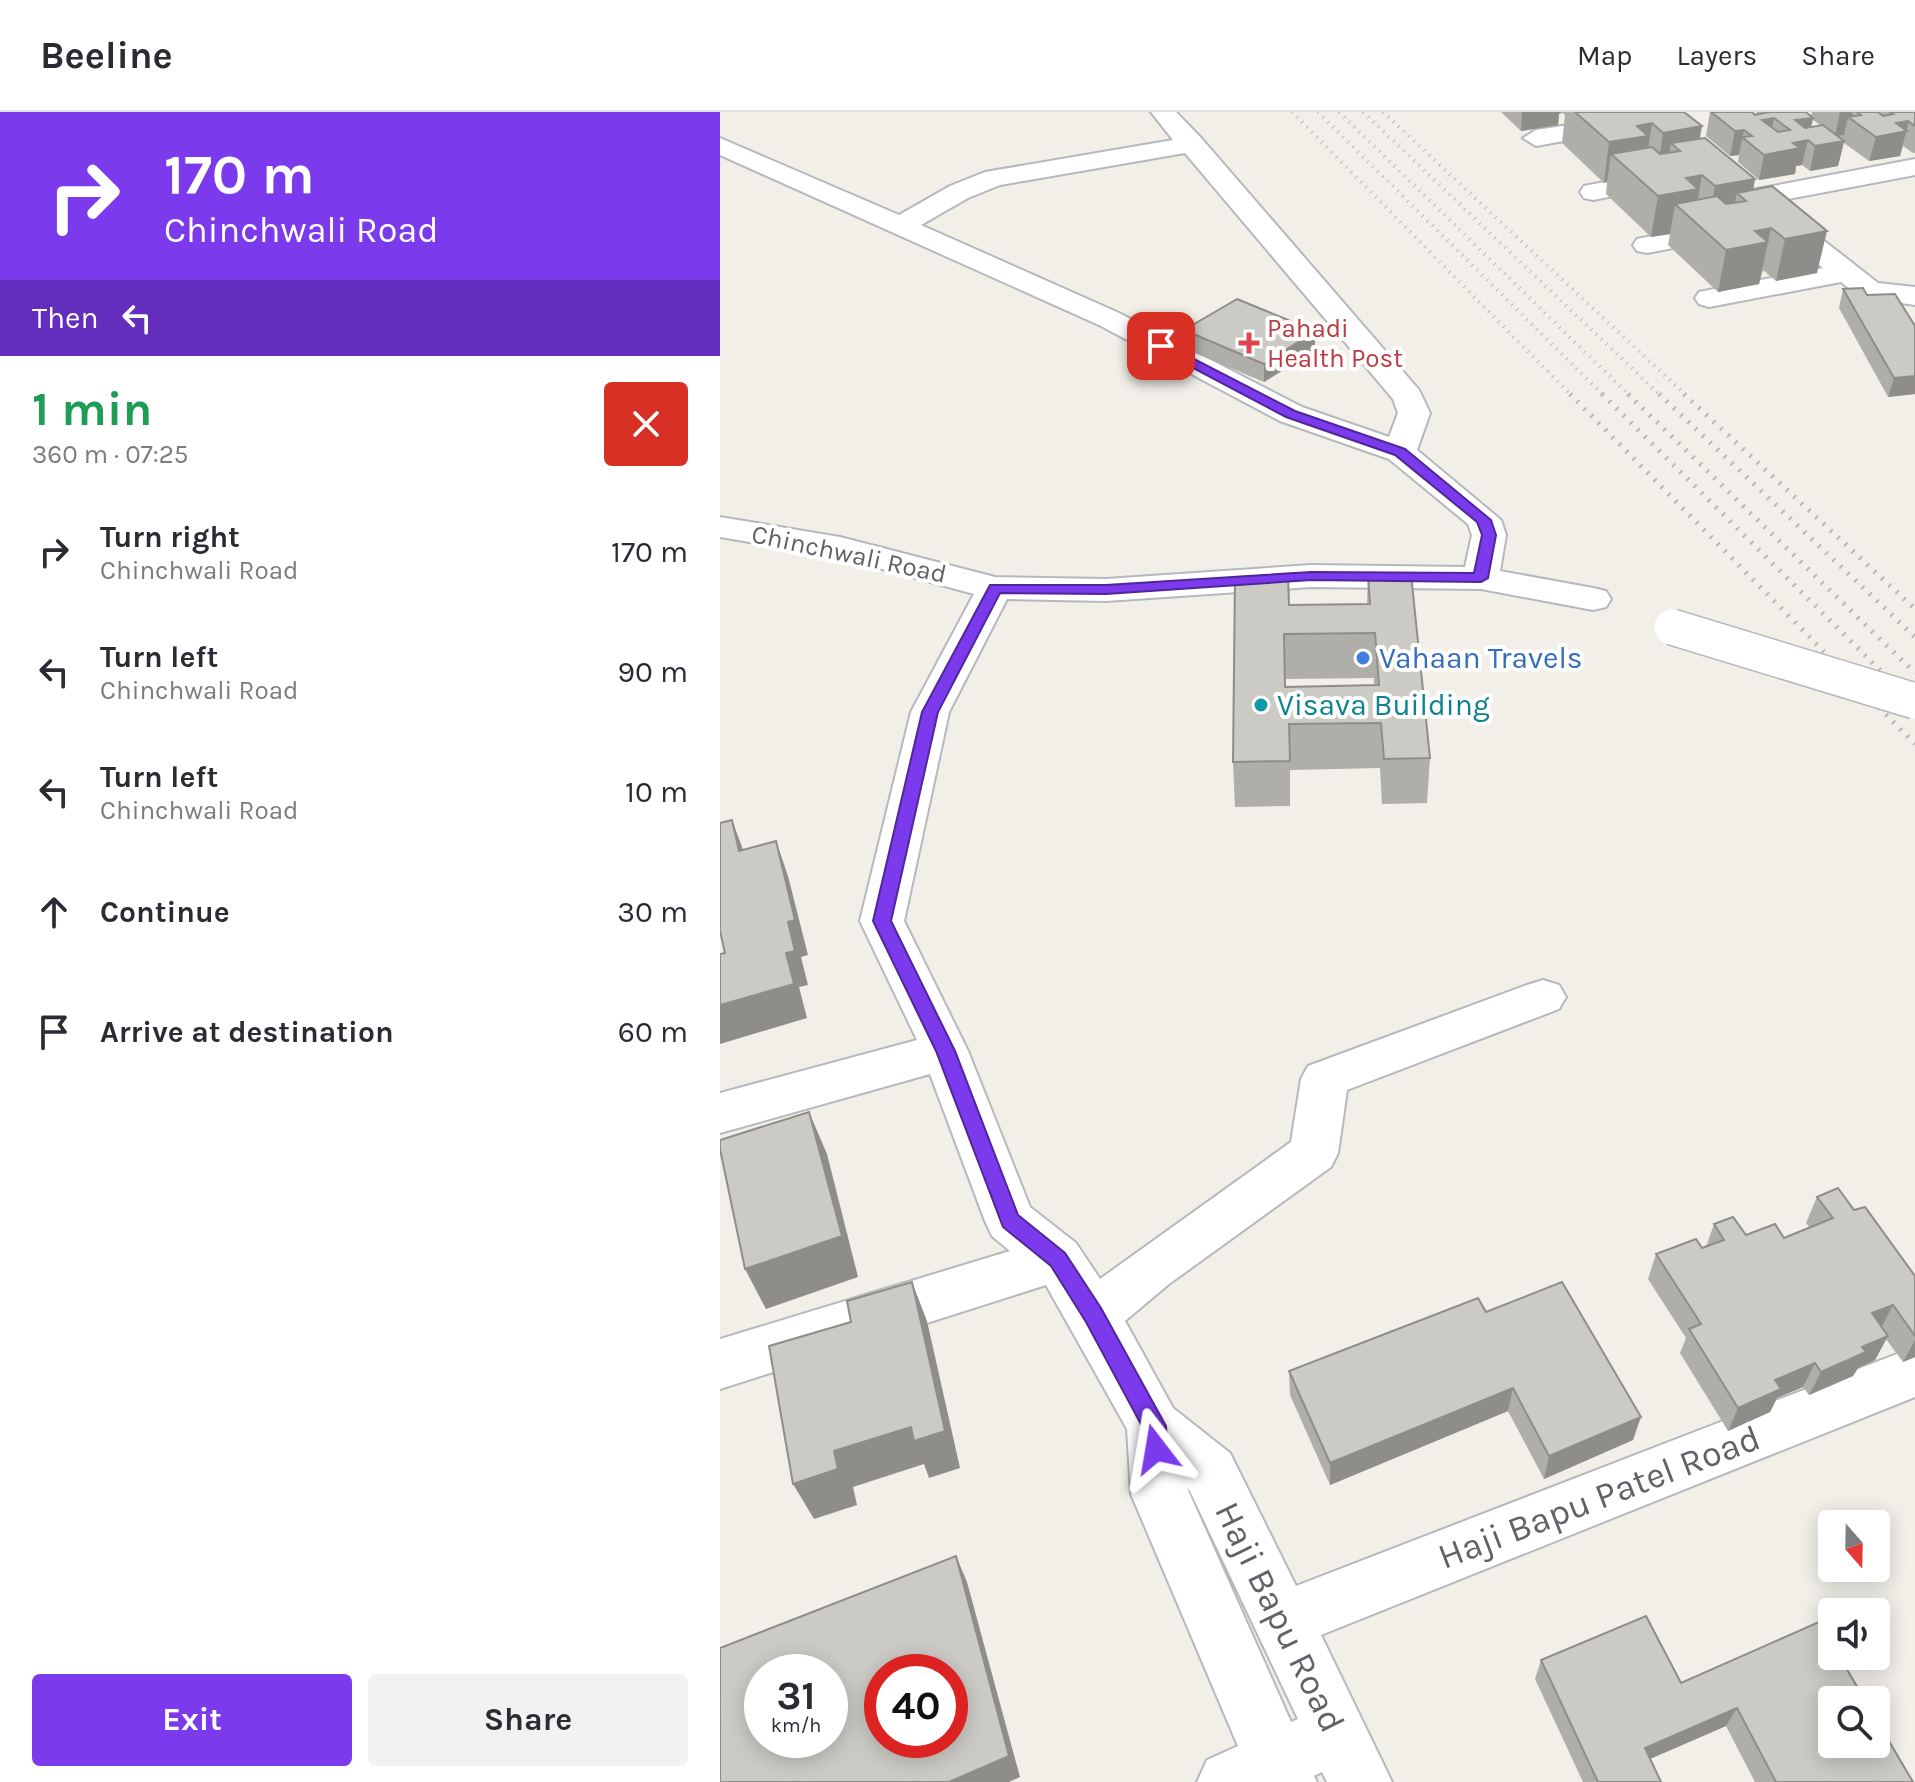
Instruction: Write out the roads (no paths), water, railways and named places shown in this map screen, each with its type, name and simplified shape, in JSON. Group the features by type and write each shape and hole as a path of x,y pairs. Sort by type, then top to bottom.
{"street":[{"path":"1163,112 1408,397 1414,413 1400,452"},
{"path":"1536,138 1651,119"},
{"path":"900,226 959,192 994,178 1193,144"},
{"path":"720,146 1109,319 1291,414 1400,452 1484,520 1489,535 1481,578"},
{"path":"1752,198 1915,167"},
{"path":"1593,192 1684,175"},
{"path":"1727,179 1870,291 1915,296"},
{"path":"1647,245 1781,221"},
{"path":"1709,298 1847,272"},
{"name":"Chinchwali Road","path":"720,527 840,547 995,588 1106,590 1311,576 1481,578 1593,599"},
{"path":"995,588 930,712 882,921 945,1051 1010,1221 1058,1259 1094,1315 1154,1426"},
{"path":"1672,627 1915,701"},
{"path":"1094,1315 1151,1268 1314,1153 1325,1079 1543,997"},
{"path":"720,1113 945,1051"},
{"path":"720,1364 1058,1259"},
{"name":"Haji Bapu Patel Road","path":"1282,1621 1915,1372"},
{"name":"Haji Bapu Road","path":"1154,1426 1210,1472 1348,1758"},
{"name":"Haji Bapu Road","path":"1154,1426 1159,1494 1263,1775"},
{"path":"1179,1542 1234,1518"},
{"path":"1263,1775 1348,1758"}],"railway":[{"path":"1292,112 1572,396"},
{"path":"1318,112 1604,396"},
{"path":"1339,112 1630,396"},
{"path":"1363,112 1661,396"},
{"path":"1383,112 1687,396"},
{"path":"1570,394 1915,744"},
{"path":"1602,394 1915,705"},
{"path":"1628,394 1915,673"},
{"path":"1659,394 1915,637"},
{"path":"1684,394 1915,609"}],"place":[{"name":"Pahadi Health Post","path":"1249,343"},
{"name":"Vahaan Travels","path":"1363,658"},
{"name":"Visava Building","path":"1261,705"}]}
